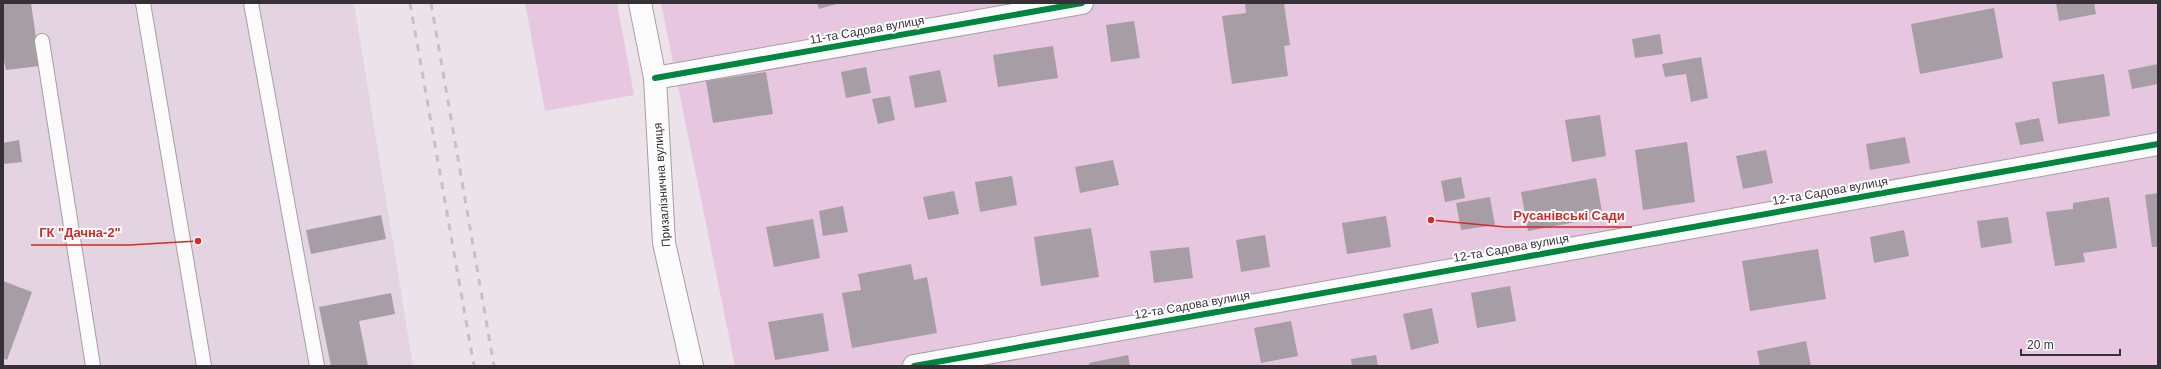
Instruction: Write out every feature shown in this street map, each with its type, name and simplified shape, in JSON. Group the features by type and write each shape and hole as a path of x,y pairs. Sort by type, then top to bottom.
{"street":[{"name":"Призалізнична вулиця","path":"640,3 656,78 664,243 692,366"},
{"name":"11-та Садова вулиця","path":"656,78 1082,3"},
{"name":"12-та Садова вулиця","path":"914,366 2158,144"}],"lane":[{"path":"143,3 204,366"},
{"path":"251,3 317,366"},
{"path":"42,41 93,366"}],"shaded area":[{"path":"3,3 354,3 413,366 3,366"},
{"path":"525,3 617,3 634,95 545,111"},
{"path":"661,3 2158,3 2158,366 735,366"}],"building":[{"path":"3,3 31,3 40,66 6,70 3,57"},
{"path":"817,3 840,3 819,9"},
{"path":"1245,3 1284,3 1290,45 1284,46 1288,76 1232,84 1222,16 1246,13"},
{"path":"2056,3 2094,3 2096,14 2059,21"},
{"path":"1994,8 2003,58 1920,74 1911,24"},
{"path":"1134,21 1140,58 1111,62 1106,25"},
{"path":"1660,34 1663,54 1635,58 1632,39"},
{"path":"1053,46 1058,78 998,87 993,55"},
{"path":"1701,57 1708,98 1691,102 1686,74 1665,77 1662,64"},
{"path":"2158,64 2158,84 2132,89 2128,70"},
{"path":"866,67 871,93 846,98 841,72"},
{"path":"940,70 947,102 915,108 909,76"},
{"path":"766,72 773,114 713,123 706,81"},
{"path":"2104,74 2110,116 2058,124 2052,82"},
{"path":"890,96 895,120 878,124 872,99"},
{"path":"1600,115 1606,156 1572,162 1565,120"},
{"path":"2039,118 2044,141 2020,145 2015,123"},
{"path":"1905,137 1910,163 1870,170 1866,144"},
{"path":"19,140 22,162 3,164 3,143"},
{"path":"1687,142 1695,202 1643,210 1635,150"},
{"path":"1766,150 1773,183 1743,189 1736,156"},
{"path":"1113,160 1119,185 1080,193 1075,167"},
{"path":"1012,176 1017,205 980,212 975,182"},
{"path":"1461,177 1465,198 1445,202 1441,181"},
{"path":"1596,178 1603,217 1528,231 1521,192"},
{"path":"954,191 959,214 928,220 923,197"},
{"path":"2158,193 2158,247 2152,247 2145,195"},
{"path":"1490,197 1495,225 1461,230 1456,203"},
{"path":"2109,197 2117,248 2083,253 2085,262 2055,266 2046,212 2073,209 2073,203"},
{"path":"843,206 848,232 823,236 819,211"},
{"path":"381,215 386,239 311,254 306,230"},
{"path":"1386,216 1391,247 1347,254 1342,223"},
{"path":"2008,217 2012,243 1981,248 1977,221"},
{"path":"813,219 820,258 774,267 766,227"},
{"path":"1091,228 1099,277 1041,286 1034,237"},
{"path":"1904,230 1909,256 1874,263 1870,237"},
{"path":"1265,235 1270,267 1241,272 1236,240"},
{"path":"1189,247 1193,278 1154,283 1150,251"},
{"path":"1818,249 1826,299 1750,311 1742,261"},
{"path":"911,264 914,280 927,277 937,333 852,348 842,293 861,290 858,274"},
{"path":"3,281 32,292 7,360 3,358"},
{"path":"1510,286 1516,321 1477,328 1471,293"},
{"path":"391,293 395,314 359,321 368,366 331,366 319,307"},
{"path":"1432,308 1439,343 1411,350 1403,314"},
{"path":"823,313 829,351 775,360 768,322"},
{"path":"1291,321 1298,356 1261,363 1254,328"},
{"path":"1806,341 1811,366 1760,366 1757,351"},
{"path":"1128,355 1130,366 1089,366 1089,363"},
{"path":"1376,355 1378,366 1352,366 1351,359"}],"railway":[{"path":"410,3 474,366"},
{"path":"431,3 494,366"}],"cycle path":[{"path":"655,78 1082,3"},
{"path":"914,366 2158,144"}],"place":[{"name":"Русанівські Сади","path":"1431,220"},
{"name":"ГК \"Дачна-2\"","path":"198,241"}]}
